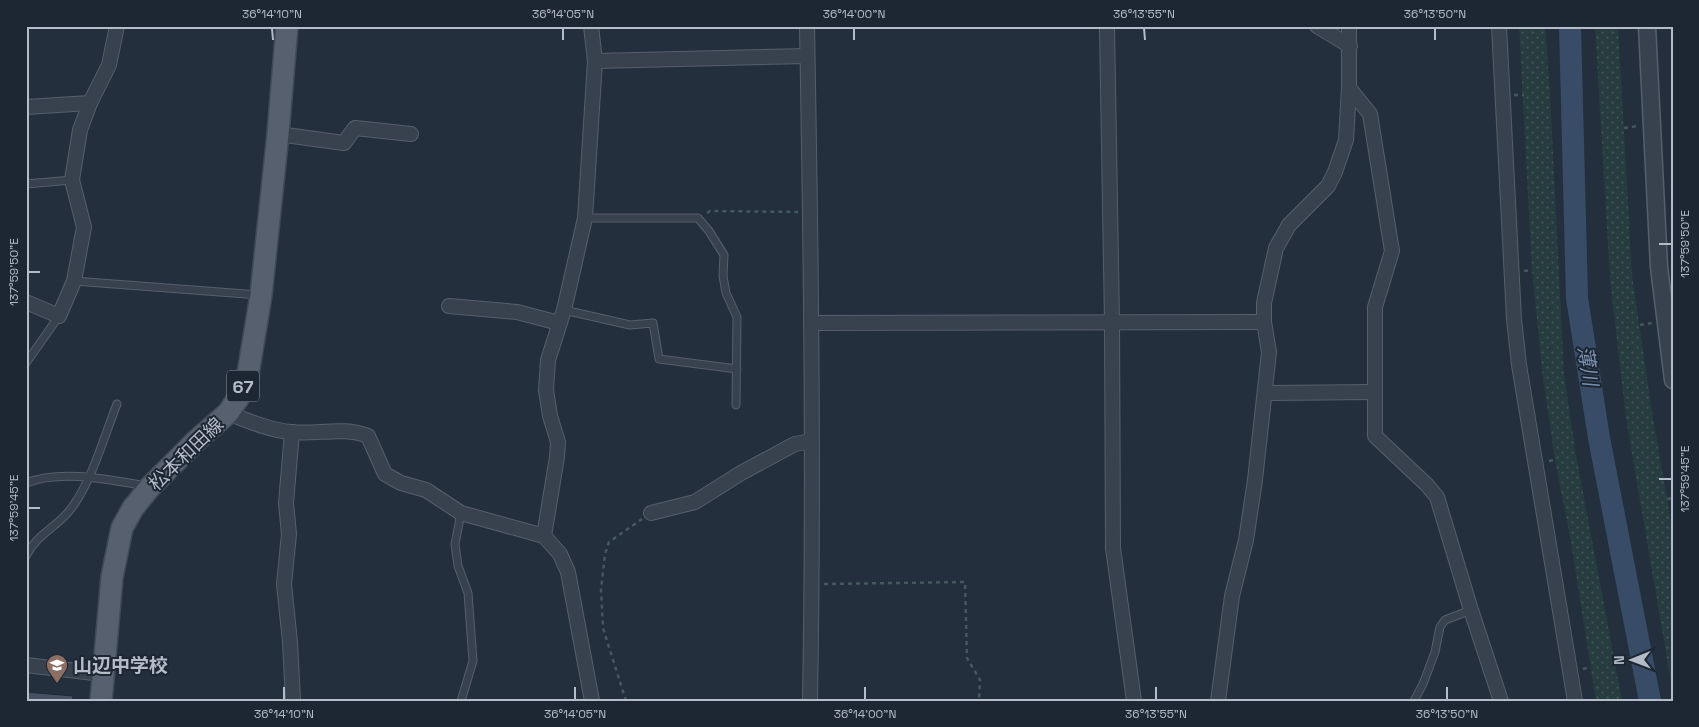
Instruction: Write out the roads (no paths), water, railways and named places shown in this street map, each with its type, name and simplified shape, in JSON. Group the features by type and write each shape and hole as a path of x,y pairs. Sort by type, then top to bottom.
{"main road":[{"name":"松本和田線","path":"101,701 112,576 122,528 133,508 150,487 190,446 228,413 239,397 248,374 261,295 287,26"}],"street":[{"path":"26,302 59,316 74,281 84,227 72,180 80,130 90,103 109,65 117,26"},
{"path":"544,536 558,442 550,416 546,390 548,360 562,316 585,218 596,61 591,26"},
{"path":"807,26 811,323 812,584 810,701"},
{"path":"1107,26 1112,323 1113,548 1134,701"},
{"path":"1317,26 1350,46"},
{"path":"1218,701 1232,596 1246,540 1265,394 1269,352 1264,322 1264,303 1276,248 1289,225 1328,186 1346,140 1349,88 1349,26"},
{"path":"1499,26 1514,319 1519,365 1574,701"},
{"path":"1647,26 1661,296 1673,380"},
{"path":"596,61 807,56"},
{"path":"1349,88 1370,114 1392,251 1375,307 1375,436 1427,485 1437,497 1501,701"},
{"path":"26,107 90,103"},
{"path":"278,134 344,143 355,128 411,134"},
{"path":"449,306 562,316"},
{"path":"811,323 1264,322"},
{"path":"1265,394 1375,392"},
{"path":"228,413 255,424 292,432 356,431 368,436 385,474 401,483 426,490 461,513 544,536 560,554 568,572 592,701"},
{"path":"292,432 286,503 289,534 284,584 290,642 293,701"},
{"path":"651,513 695,502 741,473 795,444 811,441"},
{"path":"26,665 103,674"}],"lane":[{"path":"26,184 72,180"},
{"path":"585,218 698,218 709,231 724,255 723,276 726,293 737,317 736,405"},
{"path":"74,281 261,295"},
{"path":"26,363 59,316"},
{"path":"562,316 630,325 652,324 659,359 737,370"},
{"path":"26,556 32,544 73,506 88,477 116,404"},
{"path":"26,483 39,478 88,477 150,487"},
{"path":"461,513 455,544 458,566 468,593 473,662 461,701"},
{"path":"1414,701 1423,684 1435,652 1440,627 1446,620 1471,610"}],"waterway":[{"name":"薄川","path":"1570,26 1577,298 1599,438 1650,701"}],"place":[{"name":"山辺中学校","path":"57,684"}]}
